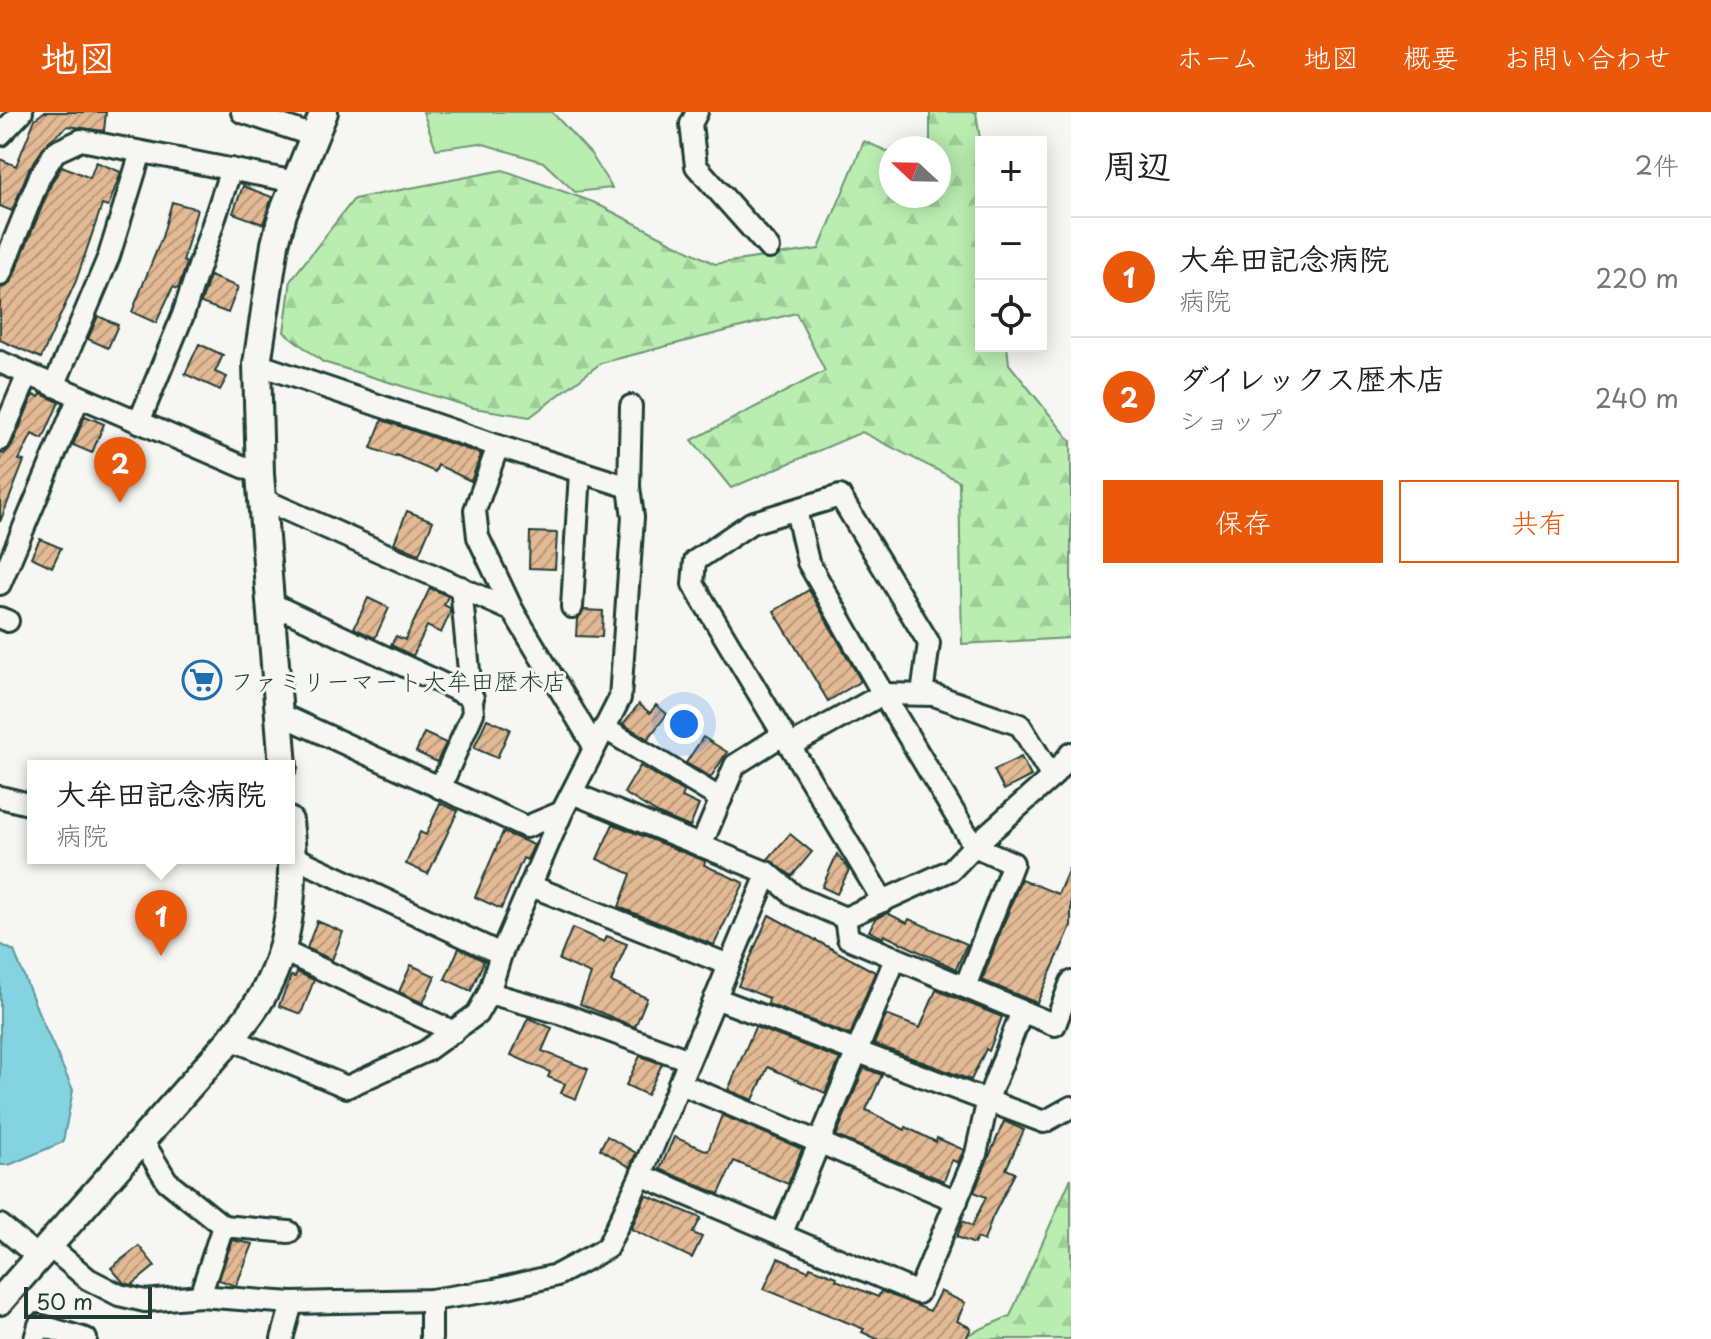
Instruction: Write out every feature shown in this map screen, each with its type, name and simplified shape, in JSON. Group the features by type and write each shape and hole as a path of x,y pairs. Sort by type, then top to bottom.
{"street":[{"path":"0,135 22,112"},
{"path":"242,112 319,124 283,213 275,244 257,364 261,487 282,760"},
{"path":"697,112 691,124 696,166 769,248"},
{"path":"0,275 40,176 55,152 81,140 296,182"},
{"path":"54,386 109,256 141,152"},
{"path":"139,422 183,315 231,169"},
{"path":"0,362 139,422 261,487 513,611"},
{"path":"257,364 629,487"},
{"path":"0,440 28,374"},
{"path":"0,584 79,397"},
{"path":"231,1039 347,1087 426,1051 477,1014 489,993 501,954 562,812 620,698 633,517 629,487 631,406"},
{"path":"498,446 475,510 478,537 513,611 599,737 721,799"},
{"path":"572,607 580,472"},
{"path":"883,901 693,584 695,561 751,523 840,496 929,643 922,694"},
{"path":"796,510 808,562 974,846 1013,863 965,987"},
{"path":"440,788 473,713 461,587"},
{"path":"270,603 473,698"},
{"path":"701,846 735,765 883,694 934,695 1020,725 1052,777"},
{"path":"278,713 526,827 562,812"},
{"path":"572,793 768,873 796,897 845,918 951,870 1052,777 1071,753"},
{"path":"0,797 27,804"},
{"path":"295,857 501,954"},
{"path":"0,1301 231,1039 268,987 281,950 293,864"},
{"path":"0,1225 88,1279 119,1295 145,1301 200,1296 292,1303 431,1300 495,1290 557,1275 607,1248 641,1175 768,873"},
{"path":"531,886 729,965"},
{"path":"845,918 848,938 1055,1025 1071,982"},
{"path":"281,950 454,1032"},
{"path":"781,1235 895,959"},
{"path":"489,993 560,1013 689,1060"},
{"path":"715,998 1044,1122 1071,1107"},
{"path":"641,1175 918,1293 976,1154 988,1099 1022,1011"},
{"path":"679,1083 957,1201"},
{"path":"142,1140 167,1181 223,1226 289,1232"},
{"path":"200,1296 223,1226"},
{"path":"431,1300 431,1339"},
{"path":"282,1339 292,1303"},
{"path":"35,1339 39,1325 86,1339"}],"green space":[{"path":"423,112 552,112 591,154 612,188 575,192 543,162 480,143 436,149"},
{"path":"930,112 976,112 980,136 975,136 975,352 1008,352 1009,364 1071,441 1071,638 962,644 959,481 862,432 731,488 692,440 825,371 796,313 601,363 530,417 474,408 323,362 284,332 291,280 354,199 503,170 593,202 715,264 819,249 864,141 879,148 879,208 951,208 951,136 930,136"},
{"path":"1071,1178 1071,1339 958,1339 1010,1316"}],"water":[{"path":"0,944 14,951 73,1090 63,1142 9,1165 0,1165"}],"building":[{"path":"44,112 106,112 104,131 68,126 49,141 29,169 12,211 0,206 0,159 16,166 35,119"},
{"path":"96,162 121,172 108,207 102,205 76,281 41,358 0,340 0,288 12,280 52,182 62,166 90,178"},
{"path":"243,186 272,197 263,224 233,213"},
{"path":"172,202 197,209 183,261 187,263 178,289 173,287 156,323 132,312 162,237"},
{"path":"210,276 238,287 228,313 201,303"},
{"path":"98,316 118,325 108,348 88,339"},
{"path":"199,344 223,355 215,372 227,377 220,390 185,374"},
{"path":"41,394 59,402 43,439 32,434 19,460 24,461 0,522 0,453 4,454 12,446 33,395 39,397"},
{"path":"85,416 104,424 92,453 73,445"},
{"path":"382,420 481,454 471,481 438,465 435,472 371,448"},
{"path":"407,511 433,521 419,554 394,543"},
{"path":"530,532 557,533 555,569 529,568"},
{"path":"40,539 61,548 52,567 31,557"},
{"path":"430,588 448,596 444,605 450,608 450,613 441,633 427,626 413,656 391,645 396,636 405,640"},
{"path":"809,590 861,681 828,701 774,611"},
{"path":"368,598 389,608 375,638 354,628"},
{"path":"584,610 603,611 602,637 576,636 577,619"},
{"path":"639,704 650,713 656,705 667,714 648,739 623,724"},
{"path":"487,719 510,729 497,758 474,748"},
{"path":"424,733 446,743 437,762 416,752"},
{"path":"703,737 727,752 711,777 686,763"},
{"path":"1021,757 1031,776 1004,790 994,770"},
{"path":"640,766 684,792 682,797 699,805 690,827 659,814 624,793"},
{"path":"440,803 458,811 428,874 406,864 420,832 426,835"},
{"path":"613,824 705,861 704,865 744,883 714,945 619,907 631,874 597,859"},
{"path":"503,832 534,845 527,860 523,858 501,909 475,897"},
{"path":"790,834 812,852 792,876 768,859"},
{"path":"837,854 849,870 837,894 822,887"},
{"path":"1071,864 1071,926 1037,1003 982,980 1021,879 1058,894"},
{"path":"887,913 967,944 956,969 869,931 875,919"},
{"path":"769,915 875,972 850,1035 768,1004 769,998 738,986"},
{"path":"317,921 343,932 332,960 307,948"},
{"path":"572,928 604,942 607,936 627,944 611,982 647,998 635,1027 580,1004 591,974 559,960"},
{"path":"459,948 484,961 471,991 445,979"},
{"path":"411,965 435,976 423,1003 399,992"},
{"path":"297,972 314,980 301,1014 279,1006 291,976 295,977"},
{"path":"936,990 1002,1017 989,1051 986,1049 971,1080 874,1044 886,1015 920,1028"},
{"path":"528,1018 552,1028 542,1051 588,1069 576,1099 561,1093 565,1084 548,1077 550,1072 511,1055"},
{"path":"755,1027 840,1059 825,1093 768,1067 753,1100 728,1090"},
{"path":"640,1056 662,1064 647,1095 626,1085"},
{"path":"864,1068 882,1075 866,1110 905,1130 906,1127 936,1142 937,1138 964,1150 958,1163 952,1160 944,1181 836,1136"},
{"path":"722,1115 802,1149 788,1184 734,1161 719,1194 660,1169 674,1137 708,1151"},
{"path":"1004,1121 1024,1130 1006,1169 1015,1173 984,1241 977,1238 974,1244 957,1237 963,1221 972,1226 986,1197 974,1192"},
{"path":"607,1136 636,1153 630,1167 600,1149"},
{"path":"646,1195 701,1218 693,1233 702,1237 692,1258 631,1229"},
{"path":"232,1240 253,1244 236,1286 219,1280"},
{"path":"139,1246 155,1266 132,1285 124,1283 111,1268"},
{"path":"778,1258 808,1271 810,1267 837,1277 836,1280 878,1297 881,1291 930,1311 940,1291 965,1303 957,1321 971,1328 966,1339 877,1339 862,1332 864,1329 764,1289"}],"place":[{"name":"ダイレックス歴木店","path":"120,503"},
{"name":"ファミリーマート大牟田歴木店","path":"202,680"},
{"name":"大牟田記念病院","path":"161,956"}]}
